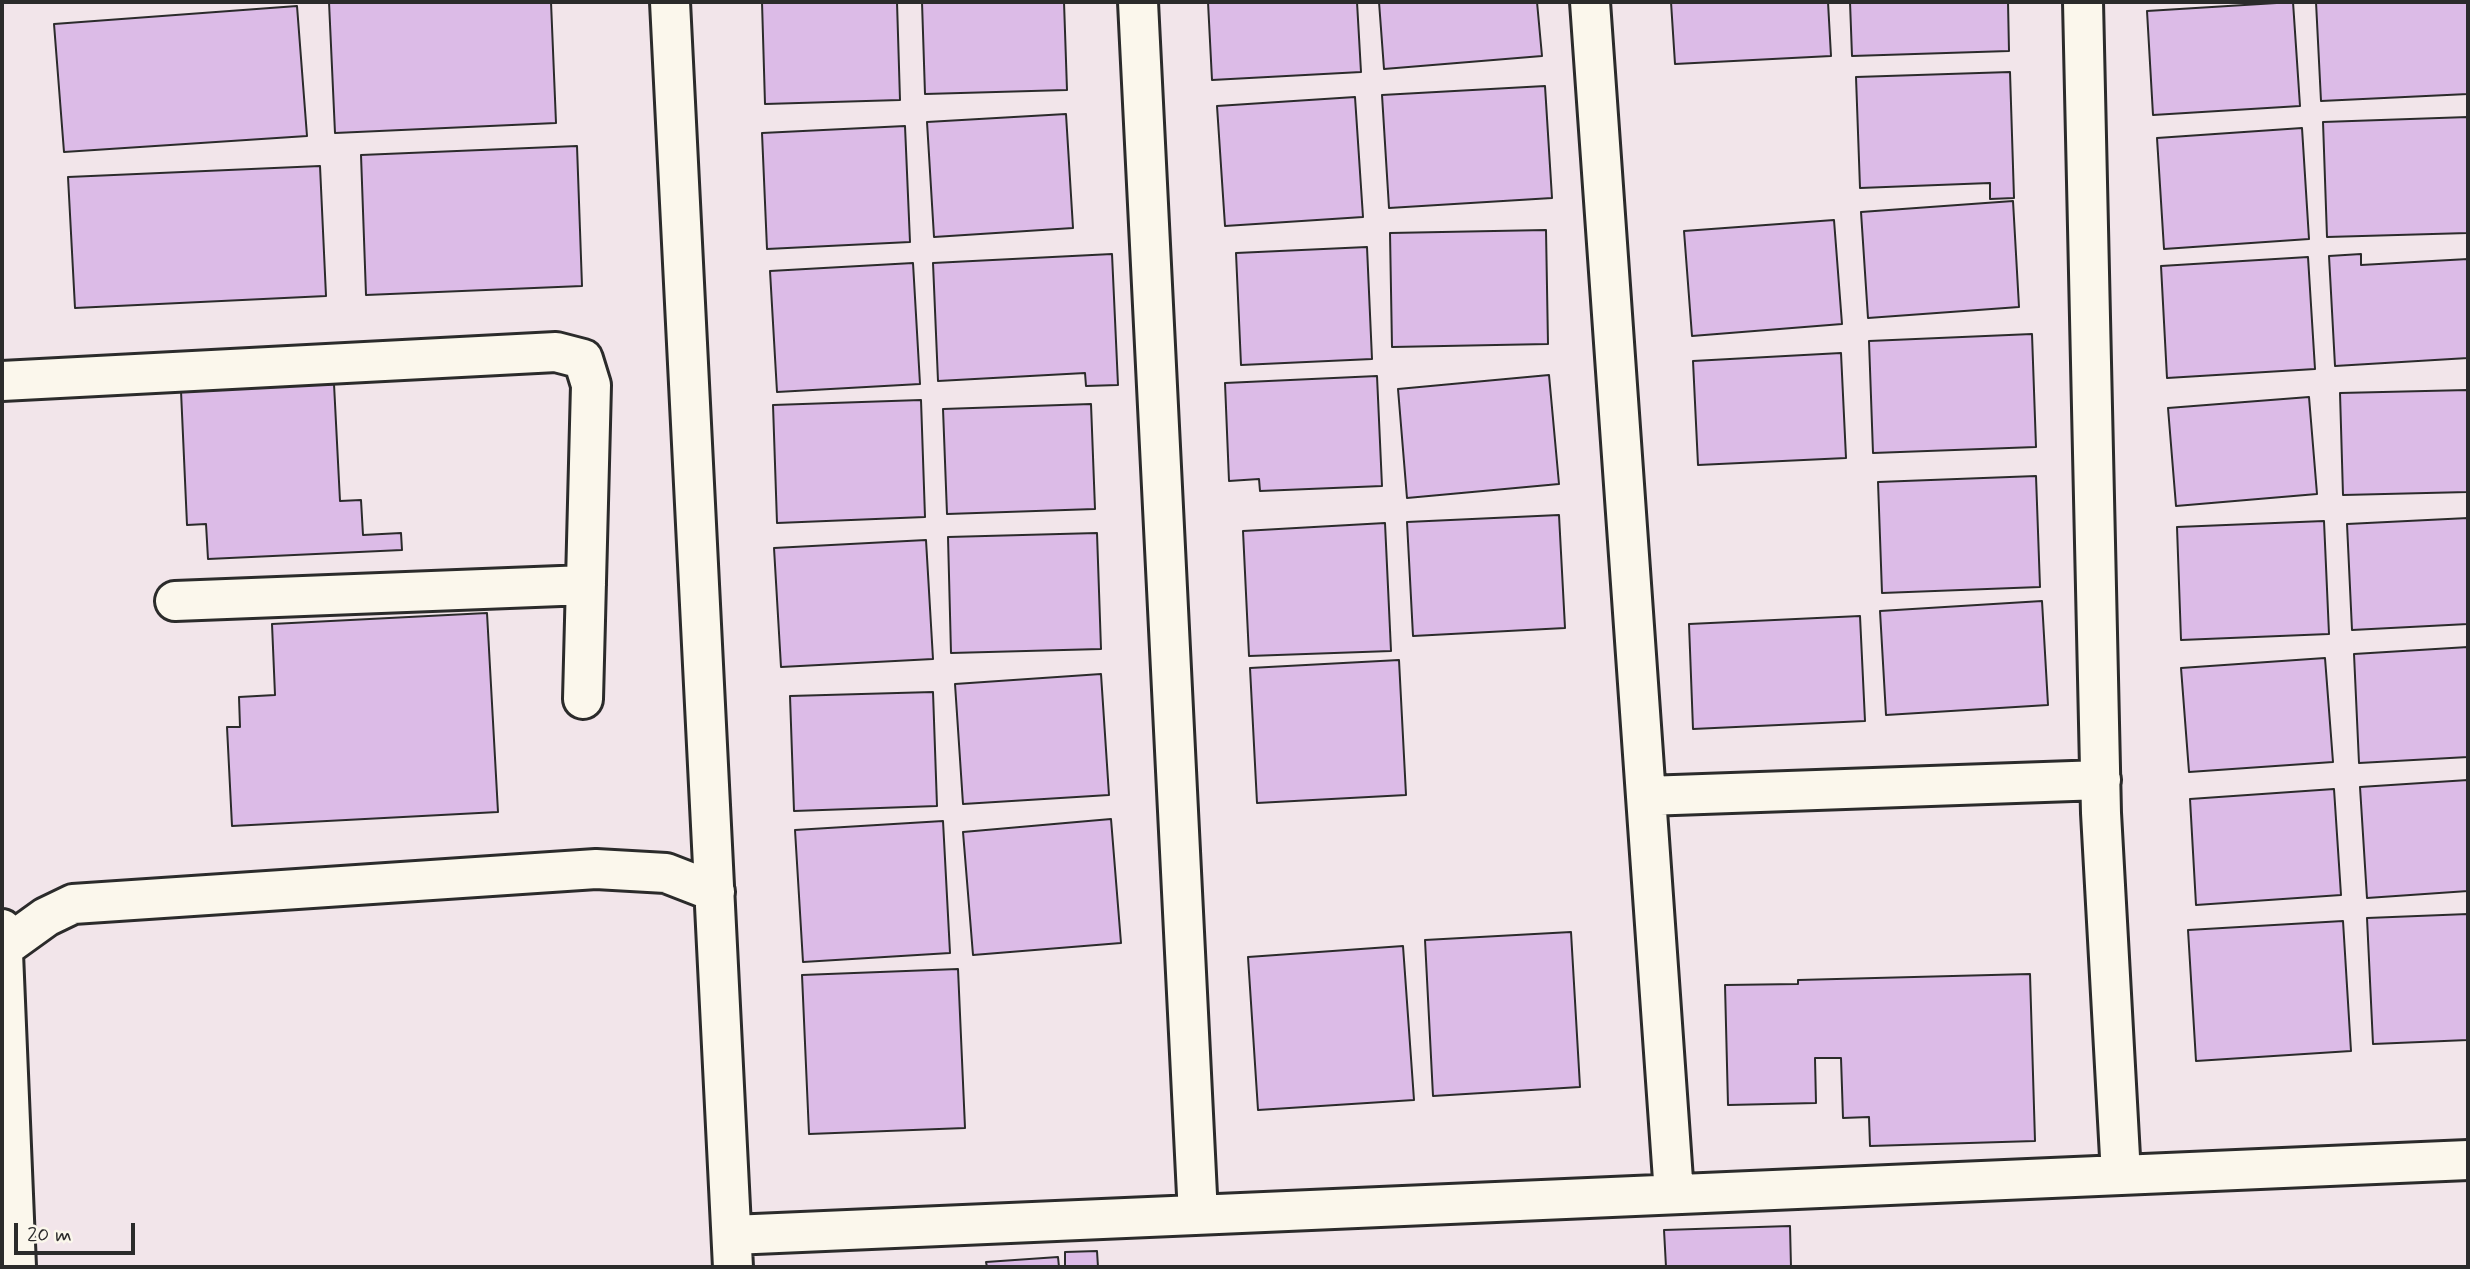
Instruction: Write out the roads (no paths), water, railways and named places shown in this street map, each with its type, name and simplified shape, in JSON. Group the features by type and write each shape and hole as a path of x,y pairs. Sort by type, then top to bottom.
{"street":[{"path":"670,2 733,1251 1198,1215 2468,1160"},
{"path":"1138,2 1198,1215"},
{"path":"1590,2 1674,1194"},
{"path":"2083,2 2101,780 2121,1175"},
{"path":"2,381 556,352 583,359 591,385 583,699"},
{"path":"175,601 586,585"},
{"path":"1646,796 2101,780"},
{"path":"3,948 46,917 73,904 596,869 666,873 715,892"},
{"path":"2,929 16,1267"}]}
